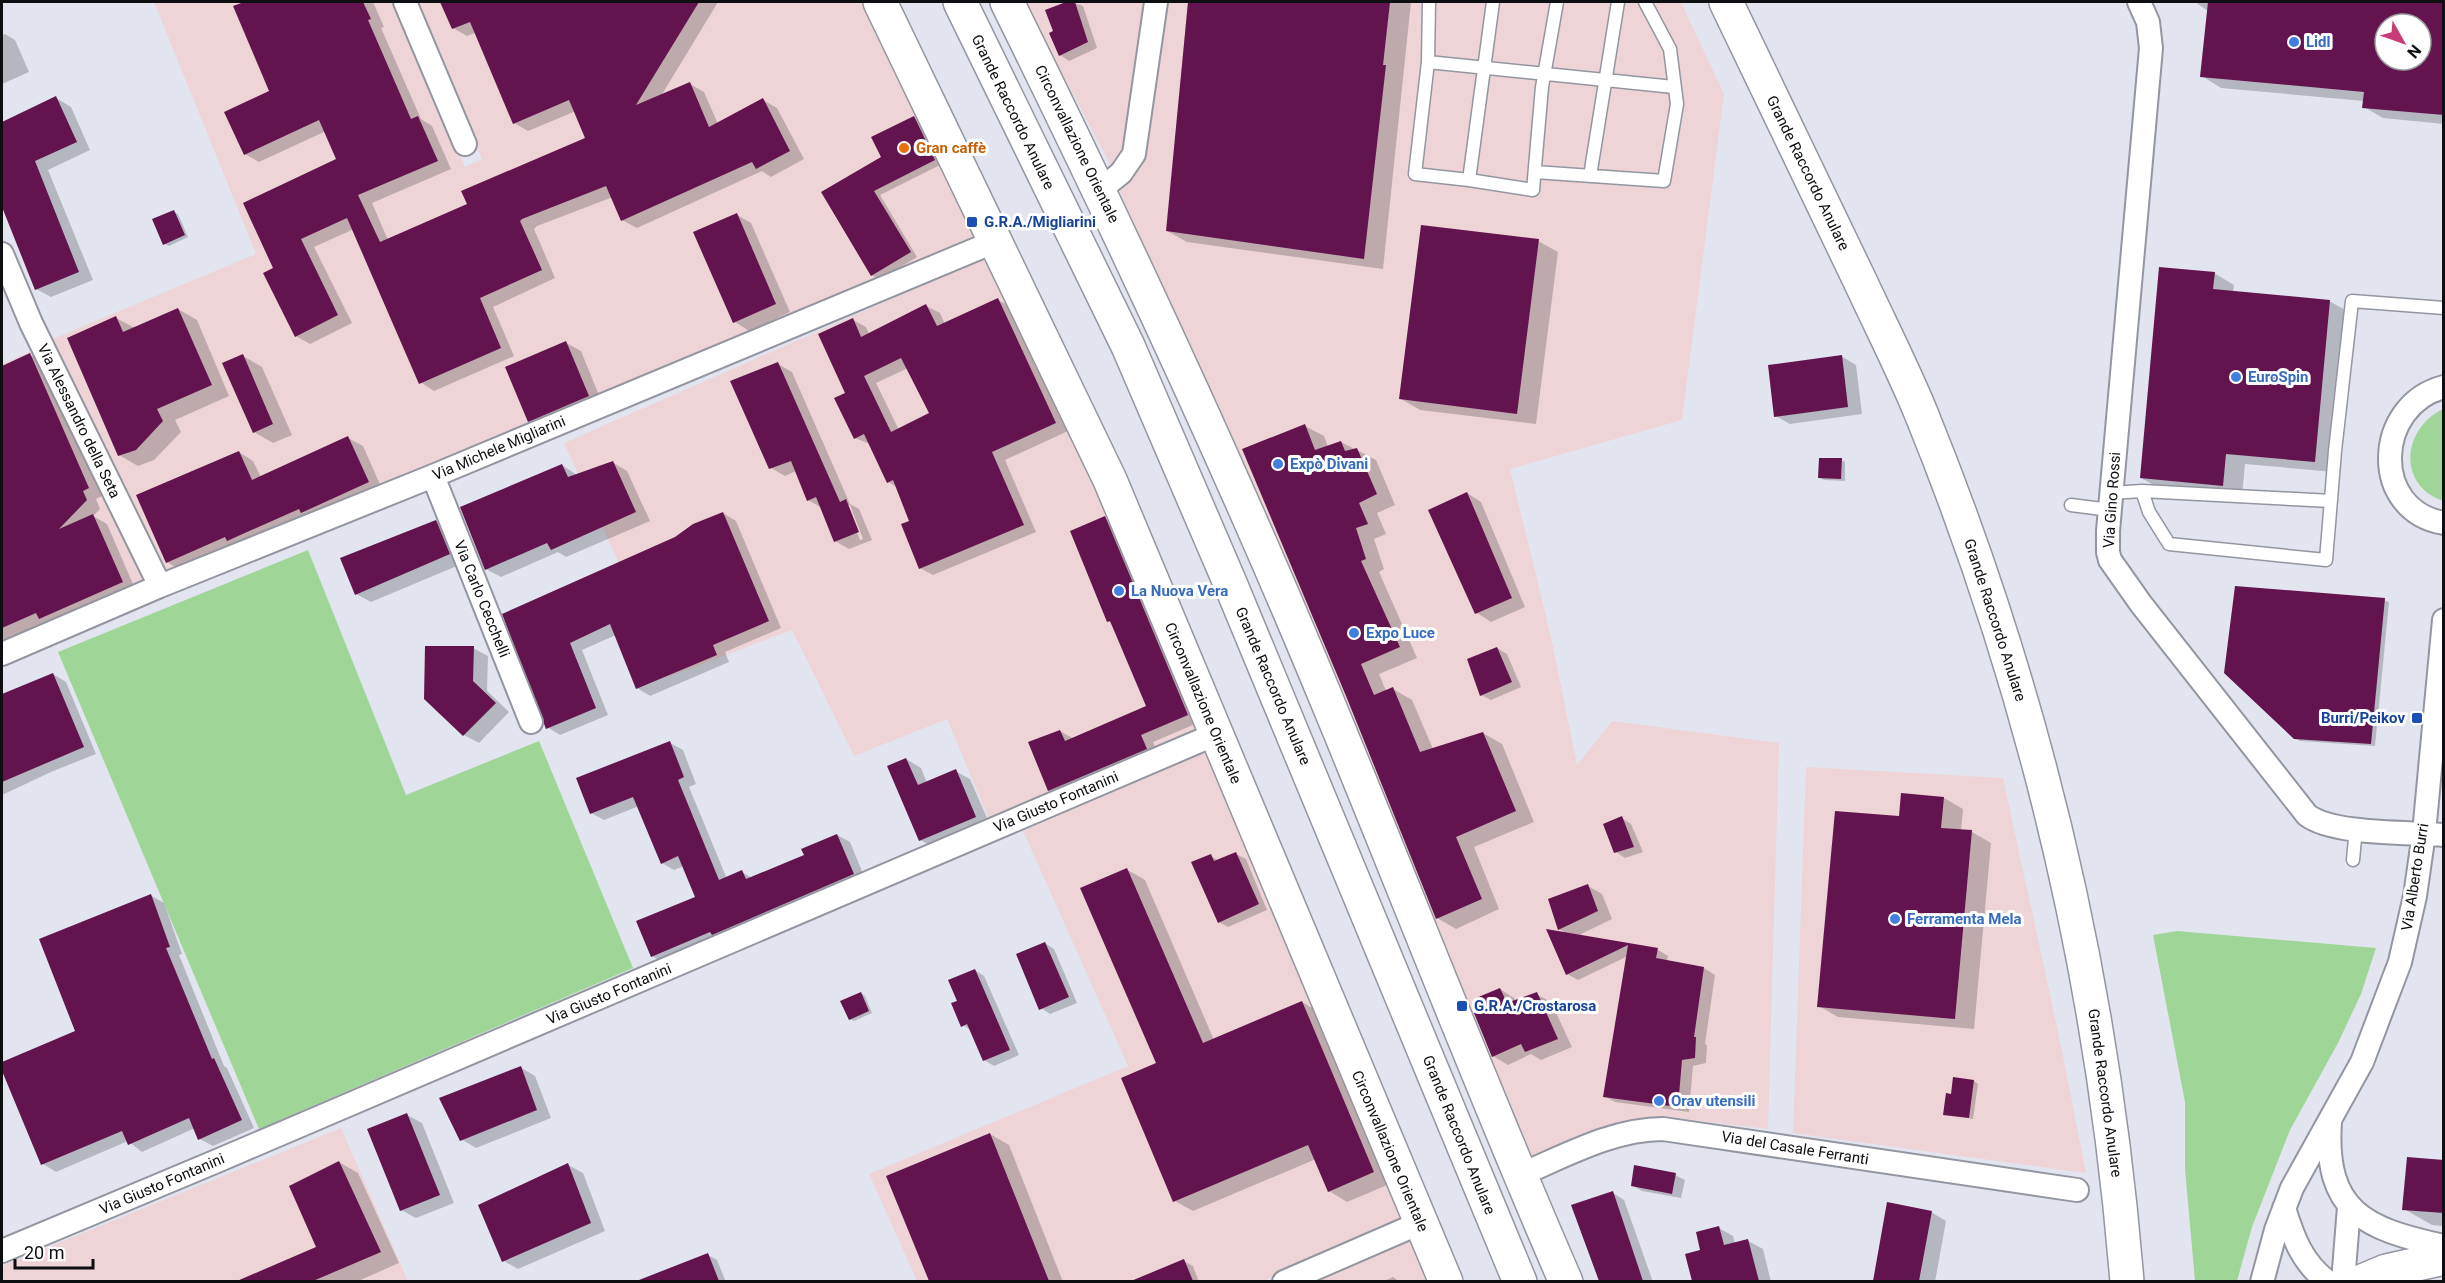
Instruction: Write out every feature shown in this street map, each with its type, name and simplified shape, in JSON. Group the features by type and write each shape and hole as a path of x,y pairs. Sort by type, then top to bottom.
{"main road":[{"name":"Circonvallazione Orientale","path":"880,2 1110,480 1446,1281"},
{"name":"Grande Raccordo Anulare","path":"960,2 1128,346 1235,594 1520,1281"},
{"name":"Circonvallazione Orientale","path":"1007,2 1100,190 1257,537 1520,1175 1566,1281"},
{"name":"Grande Raccordo Anulare","path":"1726,2 1919,410 1977,561 2012,666 2050,803 2084,958 2112,1136 2127,1281"},
{"path":"1486,1202 1504,1281"},
{"path":"2360,1281 2386,1271 2444,1258"}],"street":[{"path":"405,2 465,144"},
{"path":"1100,190 1121,173 1134,153 1156,2"},
{"name":"Via Gino Rossi","path":"2139,2 2148,22 2151,48 2108,552 2115,570 2302,810 2320,823 2434,834"},
{"name":"Via Michele Migliarini","path":"2,654 160,586 433,476 996,241"},
{"name":"Via Alessandro della Seta","path":"2,254 31,323 160,586"},
{"path":"2444,387 2420,397 2402,414 2392,435 2389,458 2394,482 2406,502 2424,516 2444,523"},
{"name":"Via Carlo Cecchelli","path":"433,476 531,723"},
{"name":"Via Alberto Burri","path":"2262,1281 2284,1208 2301,1171 2362,1062 2392,987 2408,930 2434,834 2444,621"},
{"name":"Via Giusto Fontanini","path":"2,1251 1216,734"},
{"path":"2330,1119 2328,1152 2331,1169 2349,1207 2343,1281"},
{"name":"Via del Casale Ferranti","path":"1520,1175 1617,1136 1640,1130 1663,1129 2077,1190"},
{"path":"2349,1207 2381,1229 2444,1246"},
{"path":"2284,1208 2302,1255 2312,1269 2328,1281"},
{"path":"1284,1281 1420,1223"}],"lane":[{"path":"1430,2 1428,62 1415,174 1533,190 1545,74 1557,2"},
{"path":"1469,180 1493,2"},
{"path":"1590,176 1618,2"},
{"path":"1535,172 1664,181 1677,104 1671,49 1645,2"},
{"path":"1428,62 1674,87"},
{"path":"2142,491 2149,512 2169,544 2326,560 2352,301 2444,308"},
{"path":"2071,505 2111,502 2142,491 2331,501"},
{"path":"2353,860 2356,828"}],"shaded area":[{"path":"154,2 395,2 465,167 482,159 418,2 865,2 985,236 163,573 50,340 256,254"},
{"path":"1024,2 1681,2 1724,94 1682,420 1510,469 1551,637 1577,765 1612,721 1779,743 1768,1129 1667,1117 1611,1127 1531,1162 1142,249 1108,160"},
{"path":"989,256 1204,726 990,822 947,719 854,756 792,630 670,676 564,443"},
{"path":"34,350 147,581 2,643 2,364"},
{"path":"1210,749 1411,1219 1263,1281 917,1281 869,1174 1128,1066 1023,831"},
{"path":"1806,767 2003,778 2086,1173 1793,1133"},
{"path":"341,1128 408,1281 2,1282 2,1266"},
{"path":"1414,1237 1433,1282 1311,1282"}],"green space":[{"path":"2443,409 2443,501 2428,493 2418,483 2412,470 2410,456 2419,430 2429,418"},
{"path":"308,550 406,795 539,741 633,968 259,1129 58,652"},
{"path":"2177,931 2376,948 2361,994 2338,1043 2290,1130 2252,1227 2237,1281 2195,1281 2185,1169 2185,1102 2153,935"}],"building":[{"path":"244,2 363,2 371,19 368,20 411,119 418,116 438,161 358,195 380,242 467,204 461,191 585,138 569,100 513,124 470,22 452,29 440,2 699,2 636,105 690,82 709,127 763,98 790,151 756,169 752,162 621,221 606,186 522,219 520,221 542,270 480,298 501,348 419,384 347,218 301,239 338,315 295,337 263,273 273,268 243,203 336,159 319,120 244,155 224,112 269,91 233,6"},
{"path":"1066,2 1075,2 1088,42 1059,56 1049,33 1053,31 1045,10"},
{"path":"1188,2 1390,2 1383,65 1386,65 1364,259 1166,231"},
{"name":"Lidl","path":"2208,2 2444,2 2444,115 2362,108 2364,92 2200,77"},
{"path":"56,96 77,142 35,161 79,272 35,290 2,207 2,122"},
{"path":"914,116 935,160 874,191 911,252 871,276 821,192 881,157 871,137"},
{"path":"174,210 185,235 163,245 152,219"},
{"path":"737,213 776,304 733,323 693,232"},
{"path":"1421,225 1539,239 1517,414 1399,399"},
{"name":"EuroSpin","path":"2159,267 2215,272 2213,289 2330,300 2315,462 2226,454 2223,486 2140,478"},
{"path":"998,298 1056,423 992,452 1024,525 919,569 901,524 909,521 893,480 887,483 864,434 854,439 834,398 845,393 818,334 853,318 861,337 926,304 937,326","holes":["901,358 929,413 891,432 864,376"]},
{"path":"178,308 212,385 157,409 163,421 136,450 118,456 67,338 116,316 123,332"},
{"path":"566,341 589,396 528,422 505,367"},
{"path":"30,353 89,488 83,491 87,500 59,529 93,514 123,582 39,619 36,613 2,628 2,366"},
{"path":"243,354 273,424 253,433 222,363"},
{"path":"1842,355 1848,407 1774,417 1768,365"},
{"path":"778,362 840,502 846,499 859,532 834,542 816,497 807,501 791,461 769,469 730,381"},
{"path":"1305,424 1315,450 1341,441 1345,451 1357,448 1377,494 1359,503 1368,524 1356,528 1366,559 1361,561 1400,647 1361,664 1374,695 1393,687 1420,752 1483,732 1516,811 1456,837 1482,899 1436,919 1346,696 1242,449"},
{"path":"348,436 369,482 301,513 299,509 227,541 225,537 166,563 136,495 239,451 252,480"},
{"path":"1819,458 1842,458 1841,479 1818,478"},
{"path":"613,461 636,512 551,550 547,543 485,570 460,507 562,464 568,477"},
{"path":"1467,492 1512,598 1475,614 1428,510"},
{"path":"723,512 769,621 713,645 717,655 636,689 610,624 570,643 596,708 546,729 502,614 675,537 693,524"},
{"path":"1105,516 1188,715 1141,735 1147,749 1048,791 1028,742 1060,730 1065,741 1146,706 1110,621 1107,622 1070,531"},
{"path":"436,520 450,554 355,595 340,558"},
{"path":"2235,586 2385,598 2371,744 2294,739 2224,673"},
{"path":"425,646 474,646 473,681 496,703 463,736 424,699"},
{"path":"1497,647 1512,682 1480,696 1467,659"},
{"path":"53,673 84,747 2,782 2,694"},
{"path":"670,741 684,777 678,780 719,880 742,870 746,879 804,855 801,849 837,834 854,874 712,935 710,932 651,957 636,921 695,897 678,856 661,864 633,797 590,814 576,778"},
{"path":"906,758 918,785 956,769 976,817 919,841 887,766"},
{"name":"Ferramenta Mela","path":"1901,793 1944,797 1941,828 1972,830 1955,1019 1817,1007 1835,811 1899,816"},
{"path":"1622,816 1634,847 1614,853 1603,824"},
{"path":"1236,852 1259,904 1218,923 1191,862 1211,854 1214,861"},
{"path":"1127,868 1203,1043 1302,1001 1374,1172 1328,1192 1308,1145 1173,1202 1121,1078 1156,1063 1080,888"},
{"path":"1588,884 1598,911 1558,930 1548,899"},
{"path":"151,894 170,947 166,948 212,1059 214,1058 242,1120 198,1140 189,1118 128,1145 122,1131 41,1165 2,1071 2,1062 75,1031 39,939"},
{"path":"1546,929 1658,948 1656,958 1704,967 1694,1037 1696,1037 1695,1058 1682,1060 1678,1107 1603,1097 1628,945 1566,975"},
{"path":"1045,942 1069,997 1039,1010 1016,954"},
{"path":"975,969 1010,1050 983,1061 967,1024 961,1027 951,1003 957,1001 948,980"},
{"path":"1500,988 1507,1003 1537,992 1558,1039 1525,1052 1521,1044 1492,1057 1474,1013 1482,1009 1476,998"},
{"path":"861,992 869,1011 849,1020 840,1001"},
{"path":"521,1066 537,1110 460,1141 439,1098"},
{"path":"1953,1077 1974,1080 1969,1118 1943,1115 1946,1093 1951,1094"},
{"path":"407,1113 440,1195 400,1211 367,1129"},
{"path":"990,1133 1049,1281 929,1281 886,1176"},
{"path":"2407,1157 2444,1160 2444,1213 2402,1210"},
{"path":"339,1161 381,1252 313,1281 237,1281 316,1247 289,1186"},
{"path":"568,1163 591,1223 502,1262 478,1205"},
{"path":"1634,1165 1676,1173 1672,1194 1631,1186"},
{"path":"1613,1191 1643,1281 1599,1281 1571,1205"},
{"path":"1887,1202 1932,1211 1919,1281 1873,1281"},
{"path":"1719,1226 1724,1245 1748,1239 1759,1281 1692,1281 1685,1254 1700,1250 1696,1232"},
{"path":"708,1253 719,1281 639,1281 639,1280"},
{"path":"1184,1259 1193,1281 1131,1281"}],"place":[{"name":"Lidl","path":"2294,42"},
{"name":"Gran caffè","path":"904,148"},
{"name":"G.R.A./Migliarini","path":"972,222"},
{"name":"EuroSpin","path":"2236,377"},
{"name":"Expò Divani","path":"1278,464"},
{"name":"La Nuova Vera","path":"1119,591"},
{"name":"Expo Luce","path":"1354,633"},
{"name":"Burri/Peikov","path":"2417,718"},
{"name":"Ferramenta Mela","path":"1895,919"},
{"name":"G.R.A./Crostarosa","path":"1462,1006"},
{"name":"Orav utensili","path":"1659,1101"}]}
